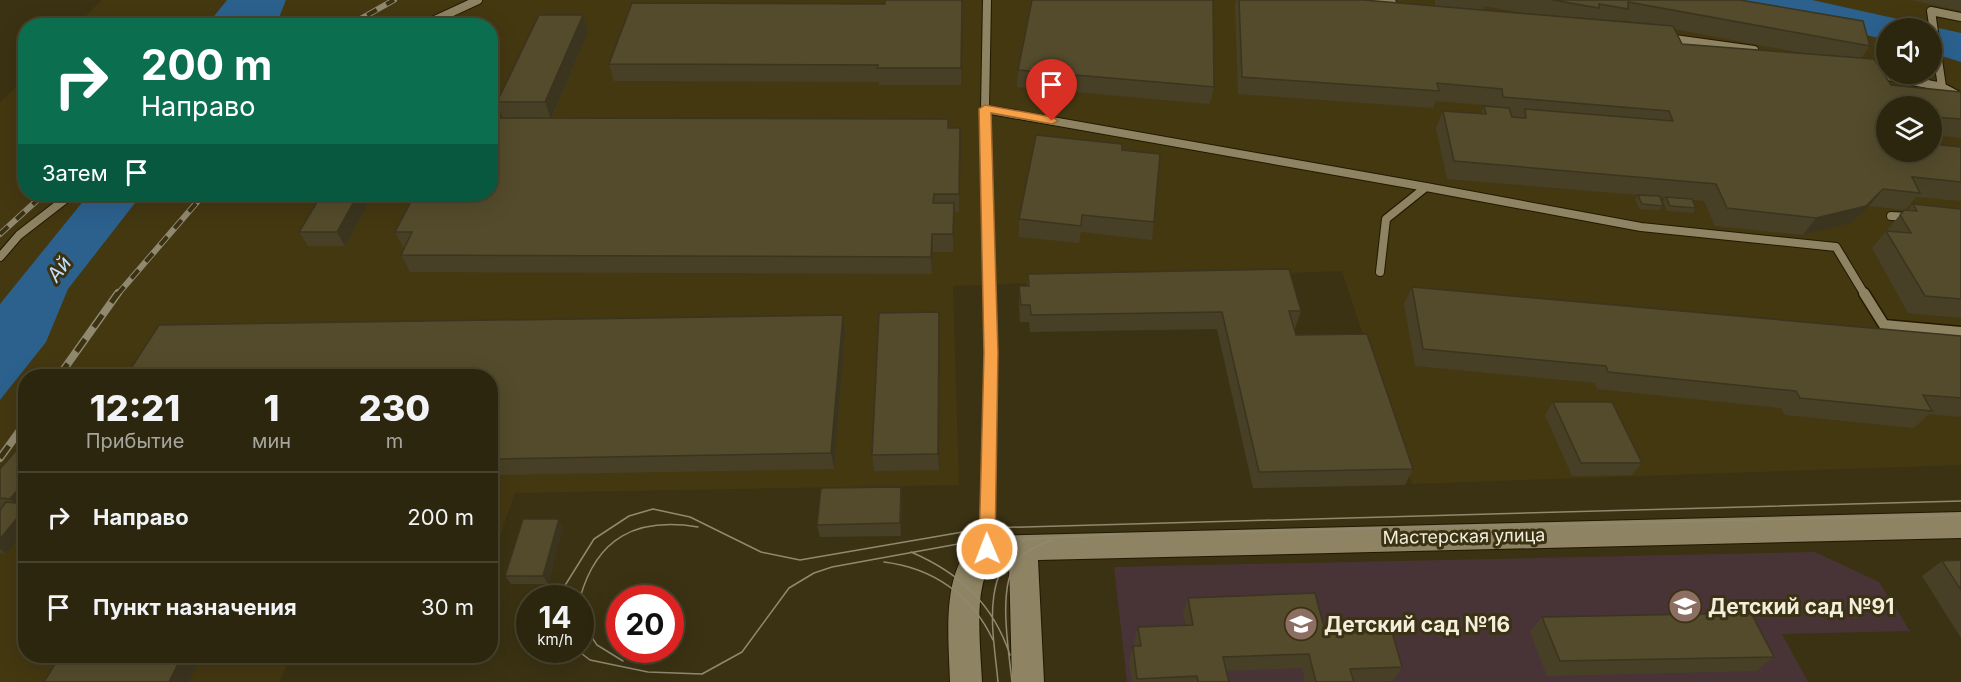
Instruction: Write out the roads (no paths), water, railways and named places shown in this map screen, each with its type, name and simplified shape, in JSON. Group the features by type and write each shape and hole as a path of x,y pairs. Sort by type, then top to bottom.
{"main road":[{"name":"Мастерская улица","path":"980,556 1023,548 1961,525"},
{"path":"1023,548 1028,682"},
{"path":"966,682 966,592 980,556"}],"lane":[{"path":"439,18 478,0"},
{"path":"980,556 991,353 985,109 987,0"},
{"path":"1370,0 1405,5"},
{"path":"1942,87 1937,66 1931,11 1961,17"},
{"path":"1661,37 1760,51"},
{"path":"1862,70 1942,87 1961,97"},
{"path":"985,109 1641,227 1836,247 1884,325 1961,332"},
{"path":"1380,272 1386,219 1426,187"},
{"path":"0,257 19,235 63,201"},
{"path":"1891,216 1913,217 1922,213"}],"water":[{"path":"227,0 286,0 279,18 213,18"},
{"path":"1676,0 1812,0 1893,18 1876,18 1876,37 1833,27"},
{"path":"1942,29 1961,33 1961,62 1942,56"},
{"name":"Ай","path":"83,201 137,201 68,289 46,342 25,369 18,369 18,377 0,400 0,304"}],"tram line":[{"path":"565,585 594,539 629,516 653,509 690,517 761,552 800,560 986,528 1961,501"},
{"path":"1221,532 1961,515"},
{"path":"584,585 597,560 609,546 623,536 638,529 656,525 698,527"},
{"path":"1025,539 1122,534"},
{"path":"912,552 969,542 1025,539"},
{"path":"993,619 996,586 1002,569 1011,553 1025,539"},
{"path":"1009,651 1006,603 1011,572 1024,554 1053,539"},
{"path":"594,661 648,672 702,674 742,652 789,588 814,573 832,567 912,552"},
{"path":"912,552 929,560 959,580 972,592 993,619"},
{"path":"884,562 919,570 949,586 974,610 993,640"},
{"path":"993,619 1009,651"},
{"path":"993,619 998,682"},
{"path":"594,641 606,651"},
{"path":"1009,651 1012,682"}],"railway":[{"path":"362,18 394,0"},
{"path":"0,234 36,201"},
{"path":"117,295 198,201"},
{"path":"64,369 118,293"},
{"path":"0,458 18,433"}],"place":[{"name":"Детский сад №91","path":"1685,606"},
{"name":"Детский сад №16","path":"1301,624"}]}
